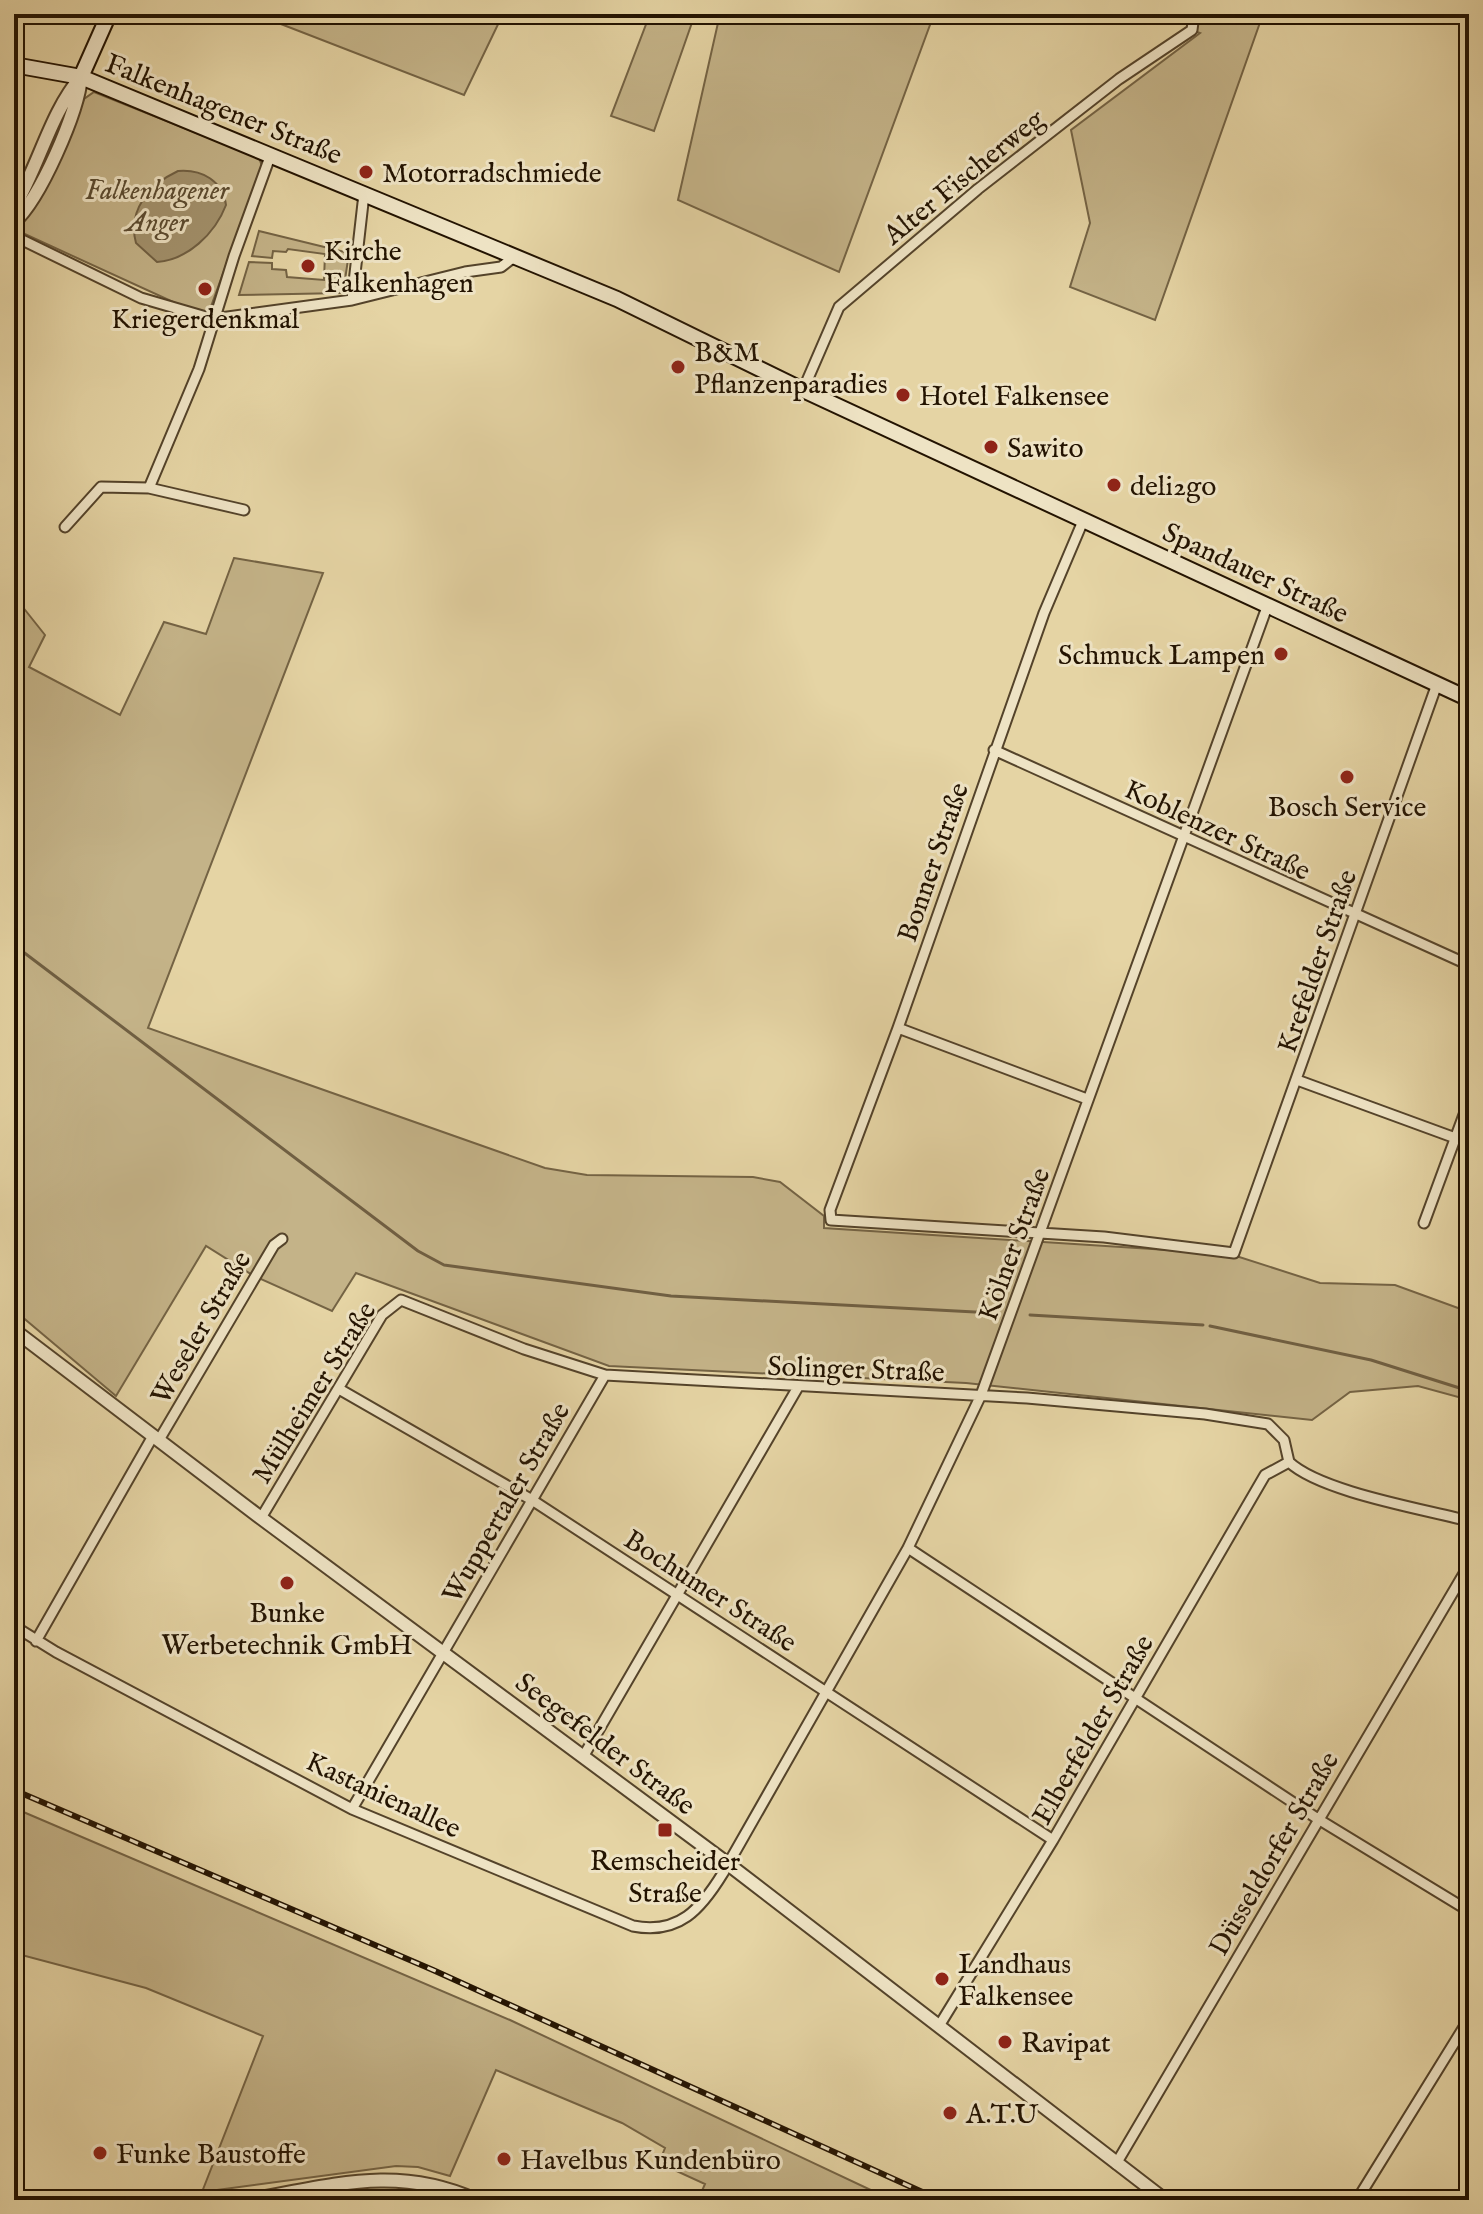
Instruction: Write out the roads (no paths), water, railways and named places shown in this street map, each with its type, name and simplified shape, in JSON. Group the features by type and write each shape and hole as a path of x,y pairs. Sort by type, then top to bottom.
{"main road":[{"path":"81,77 109,14"},
{"name":"Falkenhagener Straße","path":"14,65 81,77 271,154 617,299 803,390"},
{"name":"Spandauer Straße","path":"803,390 1469,699"}],"street":[{"name":"Alter Fischerweg","path":"803,390 839,307 978,189 1119,79 1192,30 1194,14"},
{"path":"14,207 36,167 69,91 81,77"},
{"path":"14,222 49,165 79,94 81,77"},
{"path":"149,488 199,369 213,319 271,154"},
{"path":"352,300 364,194"},
{"path":"14,236 141,298 213,319 352,300 465,272 501,267 514,257"},
{"path":"65,527 101,487 149,488 244,510"},
{"name":"Bonner Straße","path":"1041,1233 831,1220 830,1210 898,1028 1044,613 1083,521"},
{"name":"Kölner Straße","path":"728,1864 829,1692 908,1548 981,1395 1267,607"},
{"name":"Krefelder Straße","path":"1041,1233 1176,1243 1234,1253 1437,684"},
{"name":"Koblenzer Straße","path":"994,750 1469,965"},
{"path":"898,1028 1087,1099"},
{"path":"1297,1080 1469,1143"},
{"path":"1424,1223 1469,1101"},
{"name":"Weseler Straße","path":"36,1641 274,1245 282,1239"},
{"name":"Mülheimer Straße","path":"261,1518 382,1315 401,1300 409,1301"},
{"name":"Solinger Straße","path":"409,1301 524,1349 605,1375 1136,1406 1268,1424 1284,1440 1289,1462"},
{"name":"Seegefelder Straße","path":"17,1337 728,1864 1165,2200"},
{"name":"Wuppertaler Straße","path":"352,1809 605,1375"},
{"path":"583,1757 798,1387"},
{"name":"Bochumer Straße","path":"339,1389 532,1500 679,1593 1053,1840"},
{"path":"1289,1462 1300,1472 1328,1483 1469,1521"},
{"name":"Elberfelder Straße","path":"939,2026 1053,1840 1265,1475 1289,1462"},
{"path":"908,1548 1318,1819 1469,1911"},
{"name":"Düsseldorfer Straße","path":"1116,2164 1469,1565"},
{"name":"Kastanienallee","path":"14,1626 36,1641 352,1809 647,1929 680,1923 695,1914 728,1864"},
{"path":"1357,2200 1469,2019"},
{"path":"248,2200 396,2179 431,2182 476,2200"}],"waterway":[{"path":"14,945 418,1251 444,1265 671,1296 994,1313"},
{"path":"1030,1315 1203,1325"},
{"path":"1210,1326 1371,1360 1469,1391"}],"railway":[{"path":"14,1790 433,1970 940,2200"}],"place":[{"name":"Motorradschmiede","path":"366,172"},
{"name":"Kirche Falkenhagen","path":"308,266"},
{"name":"Kriegerdenkmal","path":"205,289"},
{"name":"B&M Pflanzenparadies","path":"678,367"},
{"name":"Hotel Falkensee","path":"903,395"},
{"name":"Sawito","path":"991,447"},
{"name":"deli2go","path":"1114,485"},
{"name":"Schmuck Lampen","path":"1281,654"},
{"name":"Bosch Service","path":"1347,777"},
{"name":"Bunke Werbetechnik GmbH","path":"287,1583"},
{"name":"Remscheider Straße","path":"665,1830"},
{"name":"Landhaus Falkensee","path":"942,1979"},
{"name":"Ravipat","path":"1005,2042"},
{"name":"A.T.U","path":"950,2113"},
{"name":"Funke Baustoffe","path":"100,2153"},
{"name":"Havelbus Kundenbüro","path":"504,2159"}],"park label":[{"name":"Falkenhagener Anger","path":"157,205"}]}
